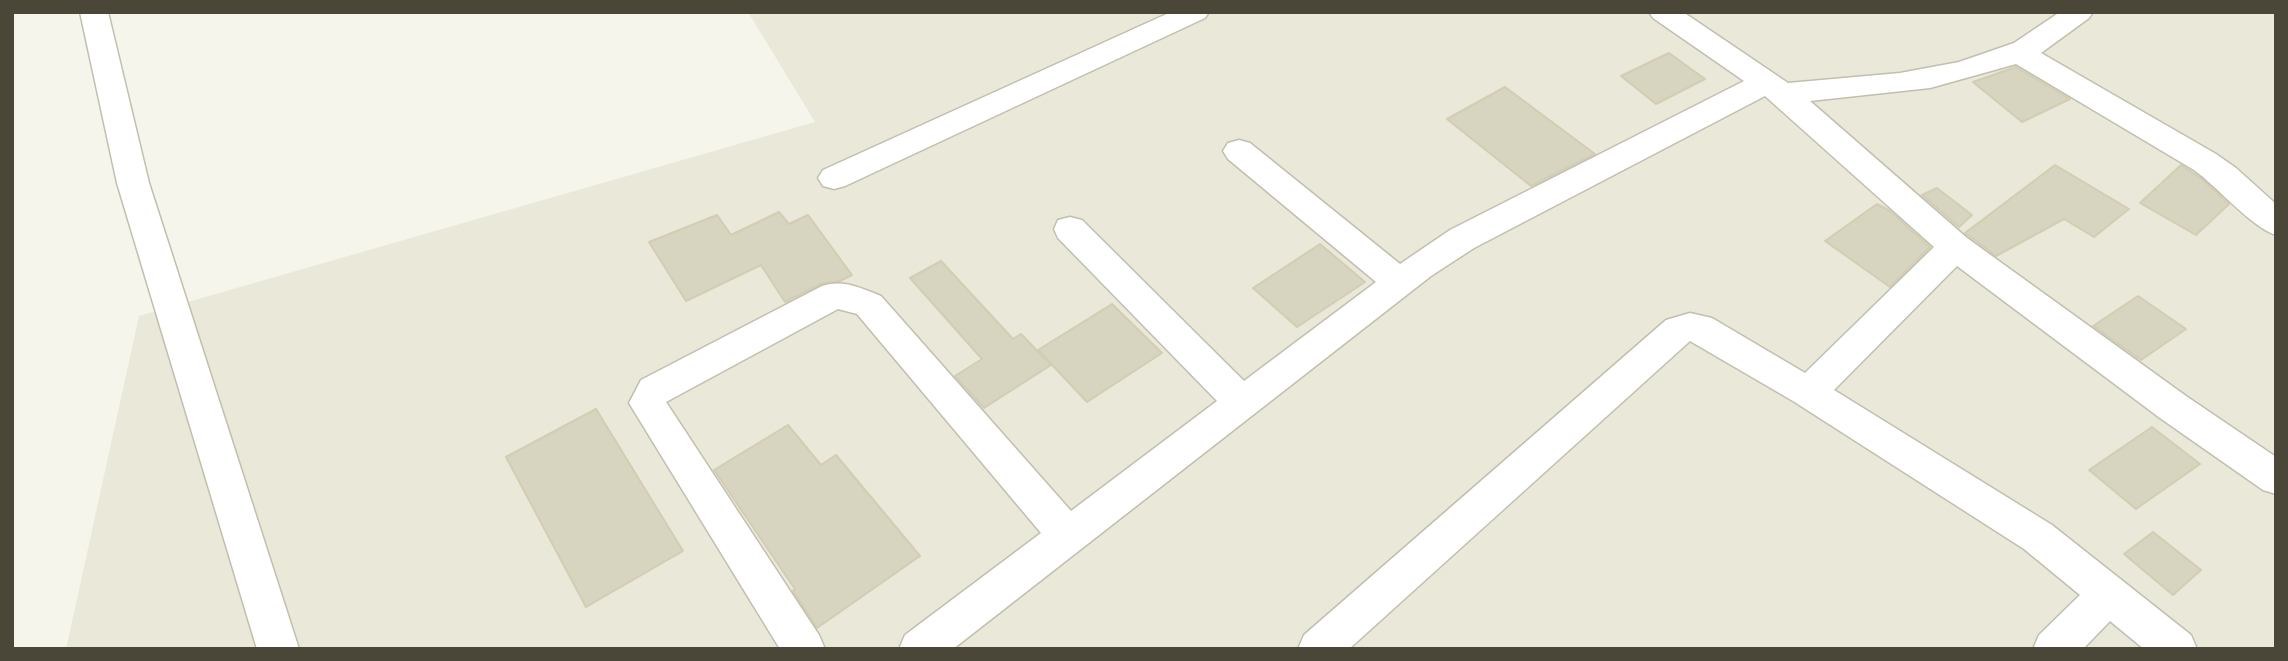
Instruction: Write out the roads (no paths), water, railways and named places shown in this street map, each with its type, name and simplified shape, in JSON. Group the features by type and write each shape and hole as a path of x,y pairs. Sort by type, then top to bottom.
{"street":[{"path":"94,12 133,183 278,649"},
{"path":"834,178 1195,12"},
{"path":"1663,12 1774,88 1955,247 2173,407 2276,478"},
{"path":"920,649 1398,282 1462,239 1774,88 1886,86 1968,70 2018,53 2079,12"},
{"path":"2018,53 2205,162 2225,176 2276,223"},
{"path":"1238,151 1398,282"},
{"path":"1070,229 1241,401"},
{"path":"1806,391 1814,389 1955,247"},
{"path":"804,649 647,403 654,390 834,295 869,305 1067,535"},
{"path":"1319,649 1678,330 1690,327 1700,328 1806,391 2038,537 2176,649"},
{"path":"2054,649 2108,595"}]}
